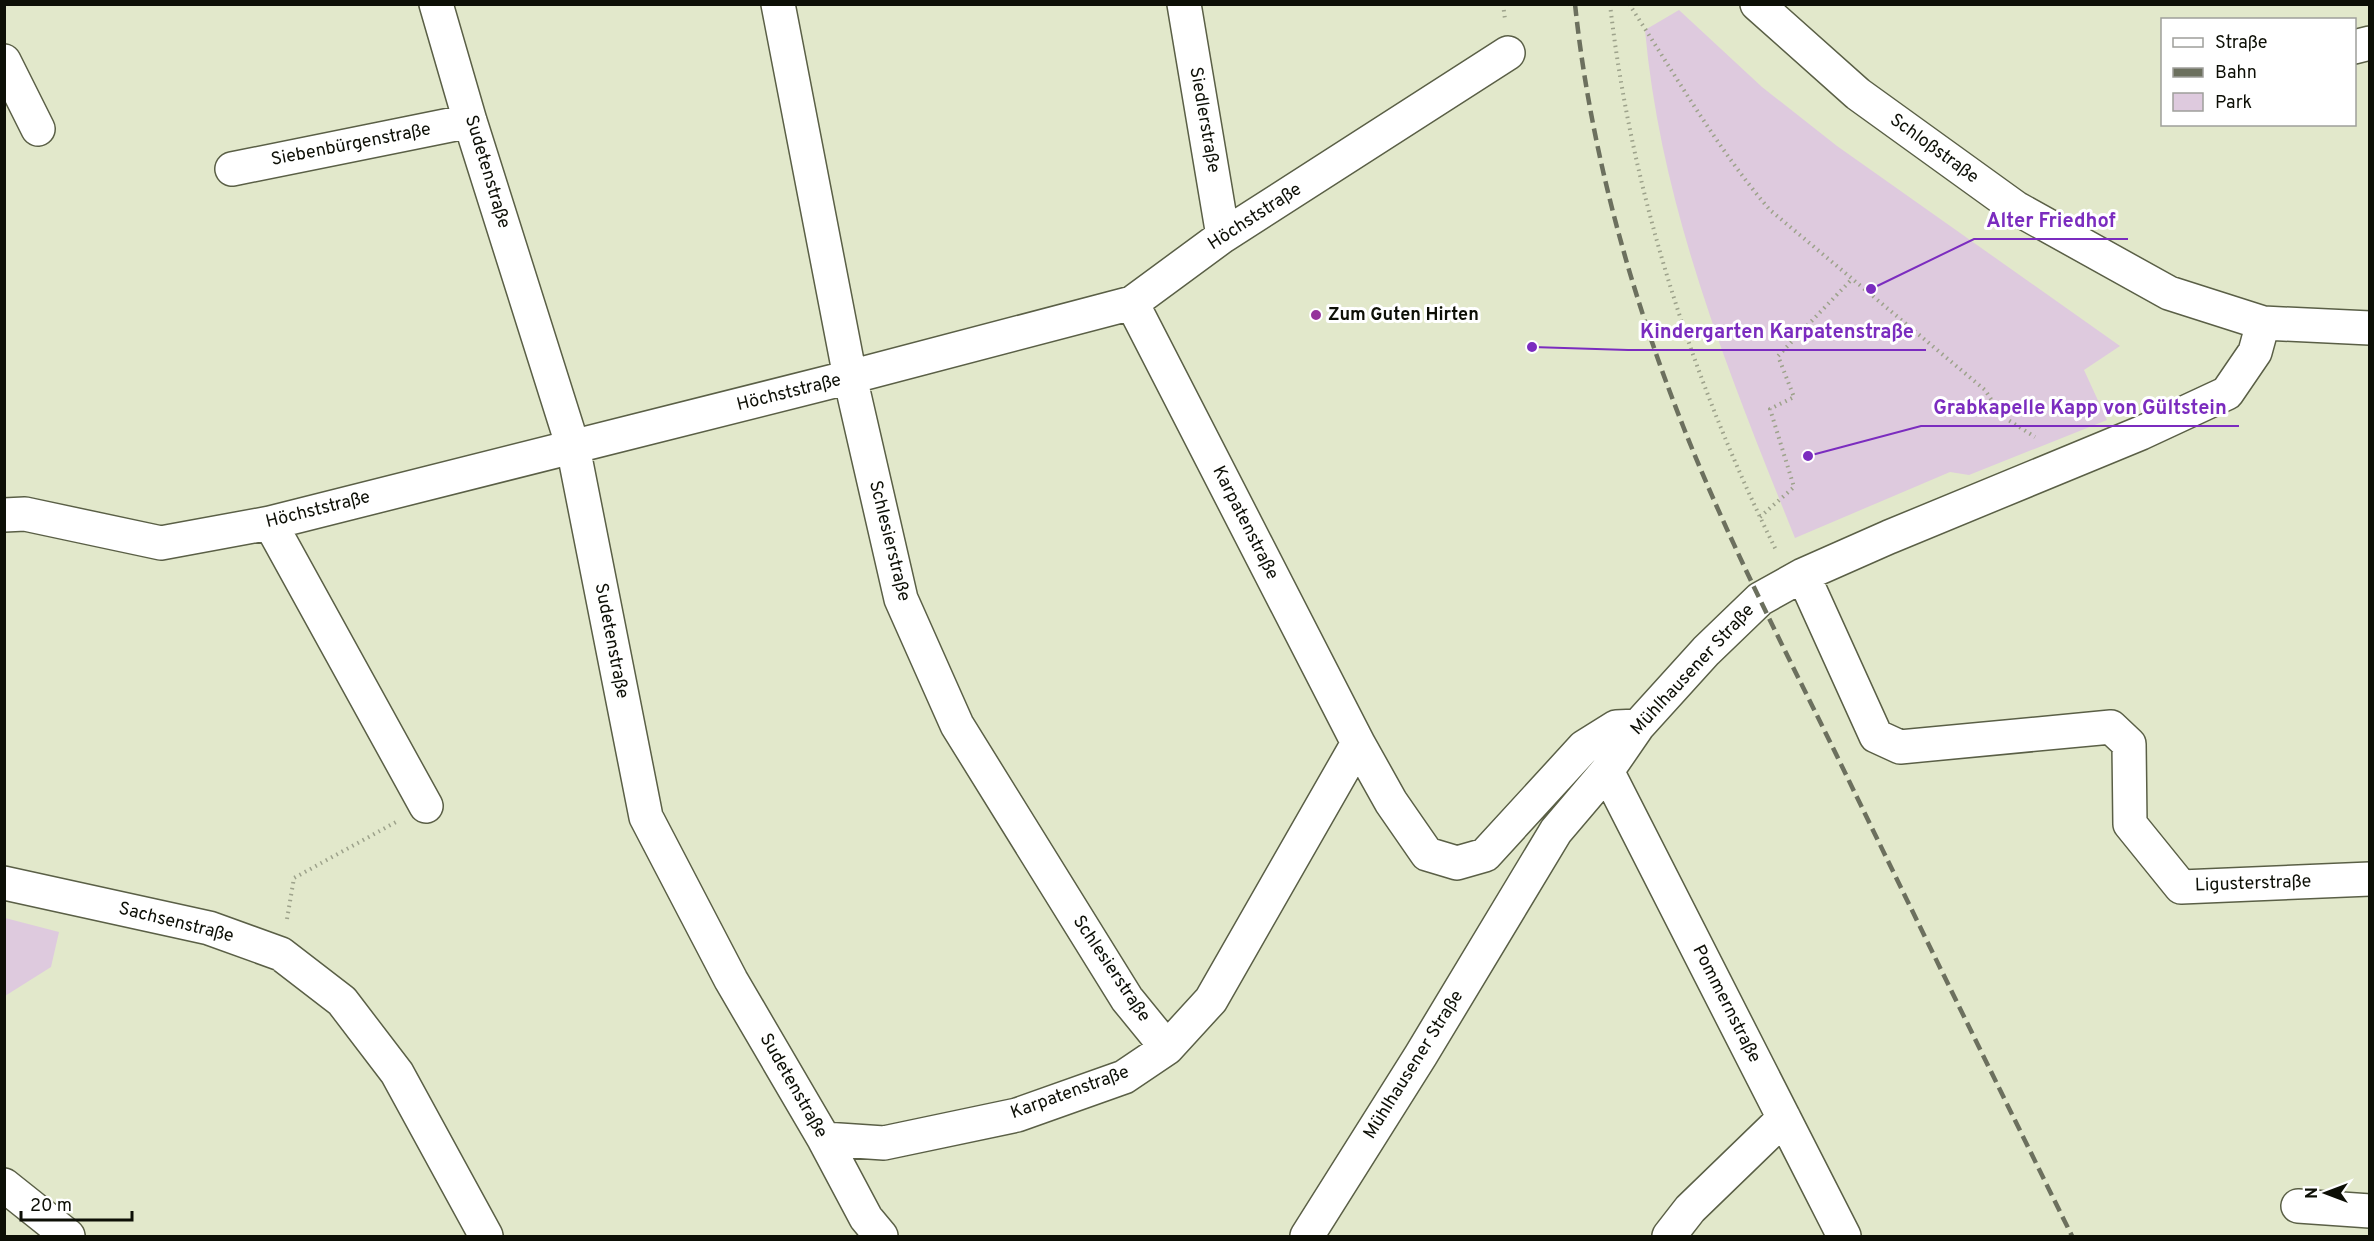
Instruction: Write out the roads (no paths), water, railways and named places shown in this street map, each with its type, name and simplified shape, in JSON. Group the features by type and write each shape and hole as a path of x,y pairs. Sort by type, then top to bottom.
{"street":[{"name":"Sudetenstraße","path":"436,4 470,121 573,447 646,817 731,980 824,1139 866,1218 881,1236"},
{"name":"Schlesierstraße","path":"778,4 850,377 901,599 957,725 1127,999 1167,1048"},
{"name":"Siedlerstraße","path":"1184,4 1223,236"},
{"name":"Schloßstraße","path":"1757,4 1858,94 2016,208 2169,293 2263,323 2370,328"},
{"name":"Höchststraße","path":"4,515 26,513 160,543 270,523 850,377 1132,303 1223,236 1508,53"},
{"path":"4,62 38,129"},
{"name":"Siebenbürgenstraße","path":"232,169 470,121"},
{"name":"Karpatenstraße","path":"1132,303 1358,742 1391,802 1427,854 1457,863 1485,855 1584,747 1616,727 1638,726"},
{"name":"Mühlhausener Straße","path":"1306,1236 1421,1055 1556,831 1607,771 1638,726 1706,651 1760,599 1797,578 2141,432 2227,393 2255,352 2263,323"},
{"path":"270,523 426,806"},
{"name":"Ligusterstraße","path":"1797,578 1876,736 1900,747 2111,727 2129,744 2130,824 2181,887 2370,879"},
{"name":"Karpatenstraße","path":"824,1139 884,1143 1017,1115 1124,1077 1167,1048 1211,1000 1358,742"},
{"name":"Pommernstraße","path":"1607,771 1844,1236"},
{"name":"Sachsenstraße","path":"4,883 209,928 281,954 342,1001 397,1073 486,1236"},
{"path":"1668,1236 1690,1209 1784,1118"},
{"path":"4,1185 68,1236"},
{"path":"2298,1206 2370,1211"}],"railway":[{"path":"1575,4 1591,112 1615,219 1646,324 1683,426 1756,592 2072,1236"}],"place":[{"name":"Alter Friedhof","path":"1871,289"},
{"name":"Zum Guten Hirten","path":"1316,315"},
{"name":"Kindergarten Karpatenstraße","path":"1532,347"},
{"name":"Grabkapelle Kapp von Gültstein","path":"1808,456"}]}
